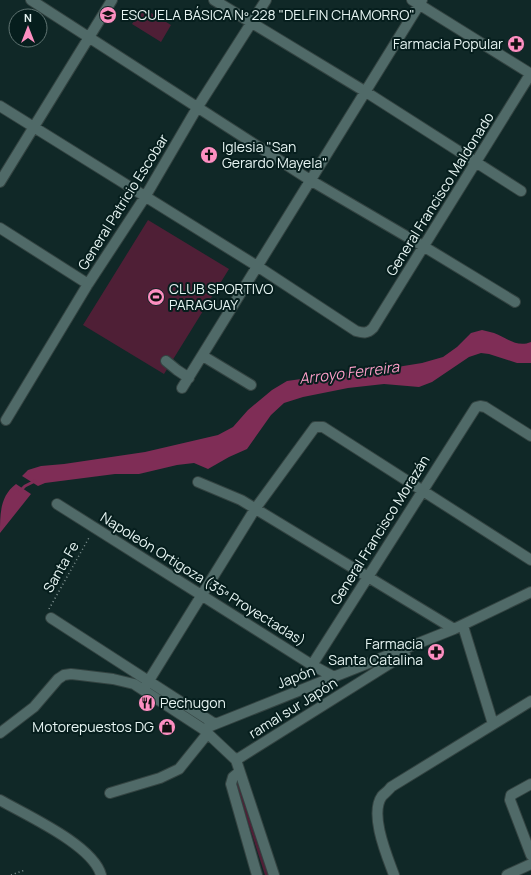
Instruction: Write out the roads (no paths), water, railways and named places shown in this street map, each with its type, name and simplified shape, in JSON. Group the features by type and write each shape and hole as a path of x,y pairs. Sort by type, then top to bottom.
{"street":[{"path":"31,0 310,180 515,302"},
{"path":"0,182 112,0"},
{"path":"214,0 366,92 521,191"},
{"name":"General Patricio Escobar","path":"6,420 88,284 145,197 198,108 266,0"},
{"path":"182,388 366,92 418,2 531,73"},
{"name":"General Francisco Maldonado","path":"257,266 356,331 364,333 370,331 531,73"},
{"path":"0,106 257,266"},
{"path":"0,228 88,284"},
{"path":"202,356 251,385"},
{"path":"166,361 189,378"},
{"name":"General Francisco Morazán","path":"312,665 472,410 480,406 485,407 531,436"},
{"path":"146,686 255,509 315,427 323,427 531,560"},
{"path":"198,482 241,500 367,577 458,628 493,724"},
{"name":"Napoleón Ortigoza (35ª Proyectadas)","path":"58,504 312,665 334,677"},
{"name":"Japón","path":"205,731 215,724 458,628 531,592"},
{"path":"51,618 146,686 205,731 236,760 274,875"},
{"name":"ramal sur Japón","path":"236,760 425,641"},
{"path":"0,733 34,707 58,679 64,675 71,674 113,679 146,686 215,724"},
{"path":"394,875 379,831 378,812 382,797 391,787 531,700"},
{"path":"110,793 160,778 179,769 205,731"},
{"path":"240,772 233,777 231,784 258,875"},
{"path":"531,784 511,795 510,800 531,855"},
{"path":"0,800 50,828 83,850 95,862 101,875"},
{"path":"512,874 531,864"}],"water":[{"path":"482,330 494,333 512,342 526,344 531,342 531,363 517,363 481,353 469,357 432,382 419,387 384,384 348,388 303,397 284,403 271,415 247,449 208,469 194,463 177,465 139,474 115,474 45,483 38,486 22,476 28,470 41,466 145,452 218,435 233,427 248,410 272,390 287,381 422,363 443,357 457,347 471,333"},
{"path":"16,484 31,494 0,533 2,506 7,494"}],"waterway":[{"name":"Arroyo Ferreira","path":"20,491 25,486 35,481"}],"place":[{"name":"ESCUELA BÁSICA Nº 228 \"DELFIN CHAMORRO\"","path":"108,15"},
{"name":"Farmacia Popular","path":"516,44"},
{"name":"Iglesia \"San Gerardo Mayela\"","path":"209,155"},
{"name":"CLUB SPORTIVO PARAGUAY","path":"156,297"},
{"name":"Farmacia Santa Catalina","path":"436,652"},
{"name":"Pechugon","path":"147,703"},
{"name":"Motorepuestos DG","path":"167,727"}]}
